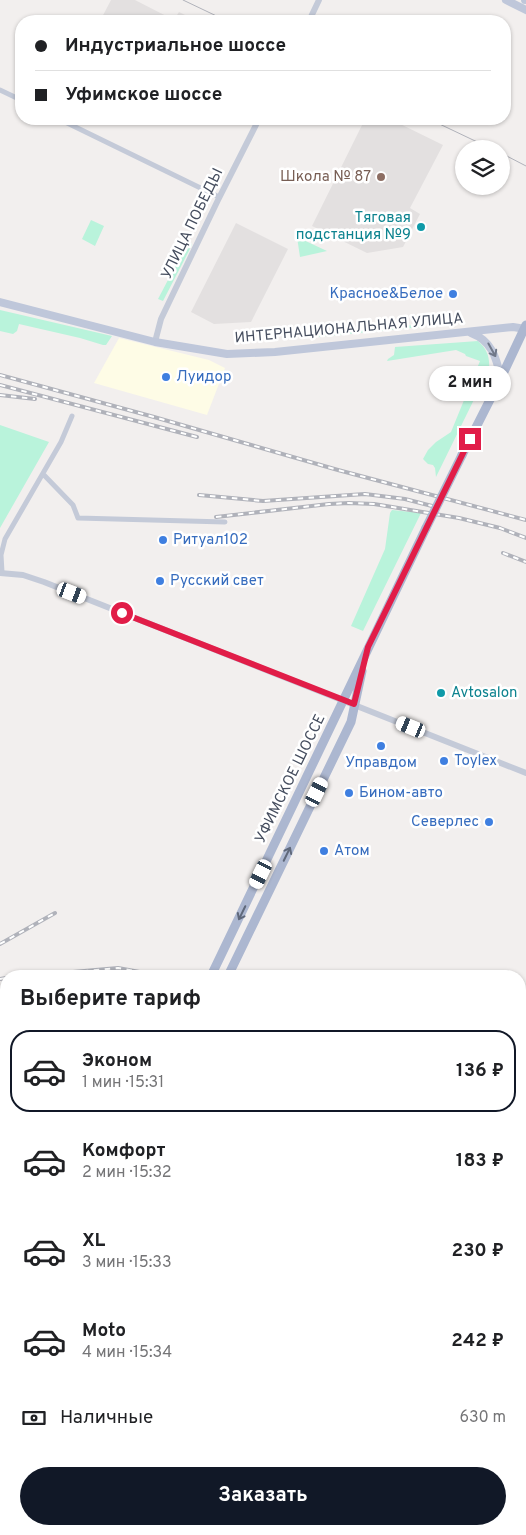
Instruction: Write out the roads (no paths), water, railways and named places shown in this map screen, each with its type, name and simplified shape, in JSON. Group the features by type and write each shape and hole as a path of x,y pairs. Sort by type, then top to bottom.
{"main road":[{"path":"506,0 526,10"},
{"name":"ИНТЕРНАЦИОНАЛЬНАЯ УЛИЦА","path":"0,302 155,342 227,354 275,352 513,327 525,328"},
{"name":"УФИМСКОЕ ШОССЕ","path":"214,970 344,701 368,647 525,328"},
{"path":"469,332 478,336 492,347 501,378"},
{"name":"УФИМСКОЕ ШОССЕ","path":"231,970 351,722 368,647"}],"street":[{"path":"312,15 319,0"},
{"path":"0,90 15,97"},
{"path":"71,125 219,197"},
{"name":"УЛИЦА ПОБЕДЫ","path":"155,342 161,319 219,197 256,125"},
{"path":"72,416 61,442 6,539 1,555 1,573 22,575 44,582 526,773"},
{"path":"43,474 73,505 78,518 225,522"}],"tram line":[{"path":"183,0 214,15"},
{"path":"442,125 473,140"},
{"path":"510,158 526,166"}],"railway":[{"path":"0,375 338,470 526,520"},
{"path":"0,385 197,437"},
{"path":"0,395 35,399"},
{"path":"199,495 263,501 365,494 405,499 432,506"},
{"path":"216,517 329,504 374,504 459,518 500,528 526,538"},
{"path":"503,553 526,562"},
{"path":"0,944 55,913"},
{"path":"96,970 118,968 129,970"}],"place":[{"name":"Школа № 87","path":"381,177"},
{"name":"Тяговая подстанция №9","path":"421,227"},
{"name":"Красное&Белое","path":"453,294"},
{"name":"Луидор","path":"166,377"},
{"name":"Ритуал102","path":"163,540"},
{"name":"Русский свет","path":"160,581"},
{"name":"Avtosalon","path":"441,693"},
{"name":"Управдом","path":"381,746"},
{"name":"Toylex","path":"444,761"},
{"name":"Бином-авто","path":"349,793"},
{"name":"Северлес","path":"489,822"},
{"name":"Атом","path":"324,851"}]}
